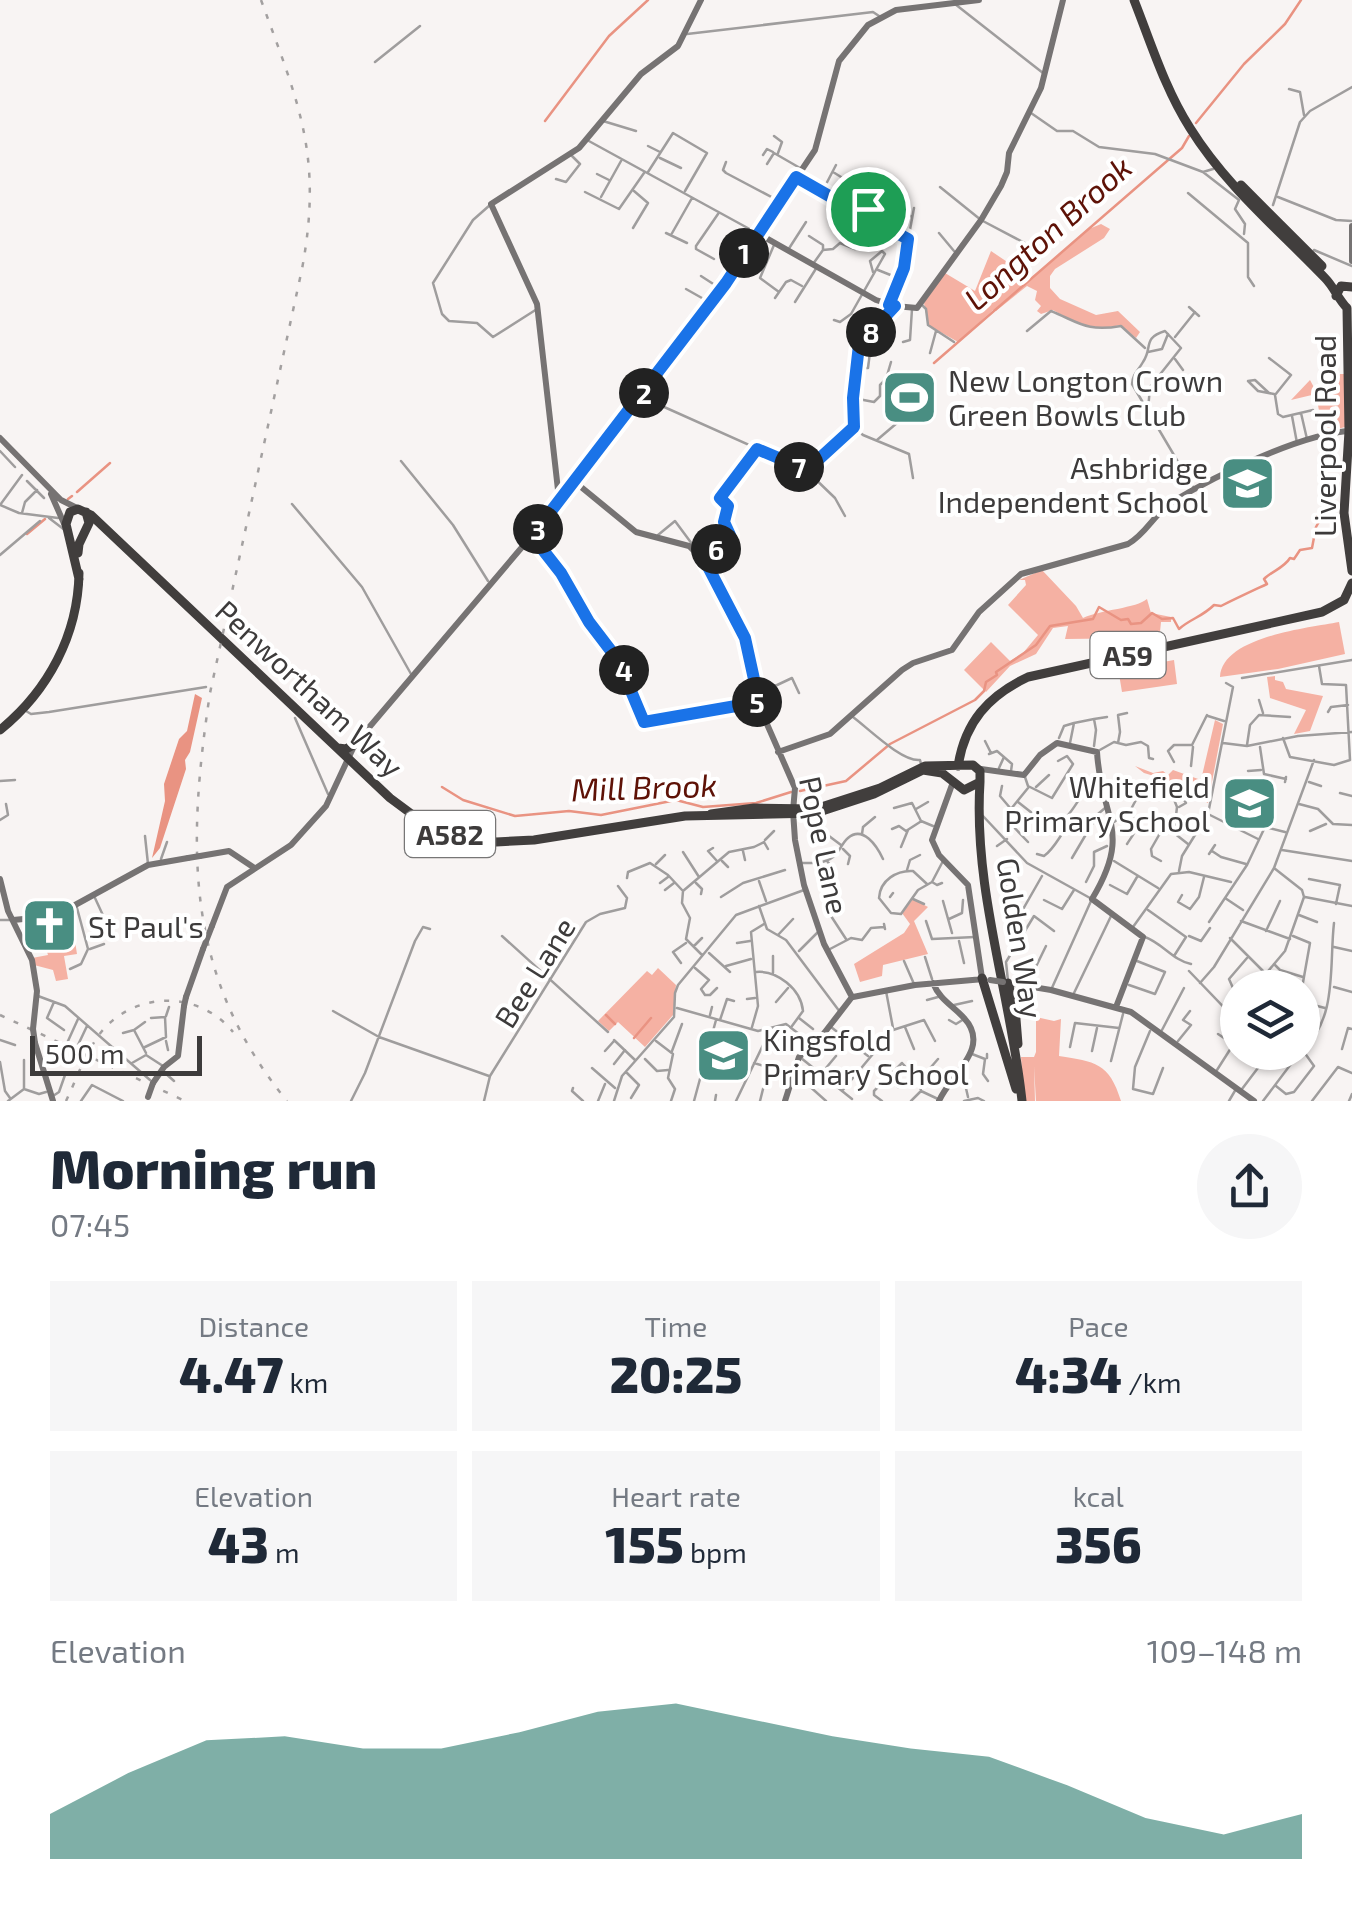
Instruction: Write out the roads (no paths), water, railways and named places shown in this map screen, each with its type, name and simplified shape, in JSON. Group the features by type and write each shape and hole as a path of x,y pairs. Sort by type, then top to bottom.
{"highway":[{"path":"1137,0 1176,102 1214,167 1264,220 1330,282 1346,292"},
{"path":"1137,0 1199,133 1242,187 1346,292"},
{"name":"Liverpool Road","path":"1346,292 1351,425 1344,516 1352,571"},
{"name":"Liverpool Road","path":"1352,469 1352,540"},
{"path":"0,730 24,708 47,678 65,644 77,608 79,579 78,546 90,520 73,513 67,530 79,579"},
{"name":"Penwortham Way","path":"73,513 126,551 338,748 346,762 357,766 408,812 444,832 472,840 534,840 624,823 758,808 793,813"},
{"name":"A582","path":"67,530 84,534"},
{"name":"Penwortham Way","path":"84,534 104,536 126,551"},
{"path":"1348,603 1352,583"},
{"name":"A59","path":"953,781 964,737 976,716 1000,693 1028,677 1348,603"},
{"name":"A59","path":"980,782 966,749 975,724 994,703 1029,681 1323,617 1348,603"},
{"path":"338,748 355,744"},
{"path":"957,766 975,766"},
{"name":"A582","path":"793,813 880,788 919,767 957,766"},
{"name":"A582","path":"793,813 835,808 874,794 918,771 934,770 953,781"},
{"path":"953,781 964,790 980,782"},
{"name":"Golden Way","path":"980,782 978,818 990,918 1019,1068 1019,1100"},
{"name":"Golden Way","path":"964,790 973,802 989,942 1019,1100"},
{"name":"Penwortham Way","path":"711,814 793,813"},
{"path":"986,979 1019,1100"},
{"path":"1006,982 1015,1007"},
{"path":"1019,1068 1015,1007 1017,994 1026,985"}],"street":[{"path":"537,308 493,337 477,323 444,319 434,282 472,220 571,155 641,74 672,52 701,0"},
{"path":"148,1099 154,1083 178,1056 185,1001 226,887 295,842 330,800 355,744 551,513 722,288 814,150 838,61 880,16 896,10 979,0"},
{"path":"586,140 862,291 892,306 912,310 981,220 1007,172 1009,153 1044,74 1063,0"},
{"path":"953,3 1044,74"},
{"path":"685,34 872,12 880,16"},
{"path":"376,62 420,26"},
{"path":"1273,205 1304,116 1352,87"},
{"path":"1289,89 1300,92 1304,116"},
{"path":"1030,112 1057,132 1073,131 1099,147 1156,154 1203,172 1238,200 1235,209 1246,224 1243,235"},
{"path":"602,120 636,130"},
{"path":"585,192 619,209 671,132 707,153 684,194"},
{"path":"767,164 784,141 774,136"},
{"path":"648,146 681,168"},
{"path":"763,155 767,149 802,169"},
{"path":"558,179 566,182 580,164 571,155"},
{"path":"599,200 622,159"},
{"path":"726,162 722,170 779,201"},
{"path":"820,202 836,165"},
{"path":"1203,172 1214,167"},
{"path":"740,180 745,171"},
{"path":"833,172 862,190 878,223 908,239"},
{"path":"597,174 610,181"},
{"path":"796,177 852,209 868,209"},
{"path":"758,189 762,182"},
{"path":"940,187 981,220 1038,250"},
{"path":"632,190 648,202 633,228"},
{"path":"1188,193 1243,235 1250,248 1248,277 1254,286"},
{"path":"1276,196 1352,223 1352,264 1314,250"},
{"path":"687,243 668,234 692,198"},
{"path":"491,204 537,308 562,498"},
{"path":"892,206 912,218"},
{"path":"913,478 909,454 863,435 854,427 853,398 859,345 892,306 914,208"},
{"path":"714,259 696,250 719,212"},
{"path":"788,250 806,222"},
{"path":"939,234 957,253"},
{"path":"795,302 823,250 823,245 809,236"},
{"path":"823,250 840,243 855,248 860,239"},
{"path":"775,243 760,278 779,292"},
{"path":"834,320 844,320 850,314 874,270 900,279"},
{"path":"702,276 722,288"},
{"path":"775,298 791,280 803,286"},
{"path":"686,289 711,302"},
{"path":"920,304 926,309 928,325 954,342"},
{"path":"1174,338 1197,314 1189,308"},
{"path":"904,342 910,340 912,310"},
{"path":"1027,331 1047,311 1053,311 1074,323 1097,329 1121,326 1147,352"},
{"path":"930,352 936,331"},
{"path":"1148,410 1150,387 1182,348 1165,331 1154,336 1131,379 1148,410 1195,490"},
{"path":"1147,352 1162,349 1168,334"},
{"path":"856,368 868,368 870,352"},
{"path":"1174,358 1183,363 1183,370"},
{"path":"1269,358 1291,375 1272,394 1278,414 1314,410"},
{"path":"853,398 874,402 880,396 880,385 892,362"},
{"path":"886,379 897,379 901,374"},
{"path":"641,396 807,470 835,498 845,516"},
{"path":"878,440 917,406"},
{"path":"1300,412 1308,440"},
{"path":"1291,414 1297,444"},
{"path":"778,752 820,739 913,662 952,650 979,612 1021,574 1128,544 1138,539 1170,503 1254,461 1351,425"},
{"path":"807,470 854,427"},
{"path":"0,438 73,513"},
{"path":"704,559 730,535 724,522 728,506 720,498 757,449"},
{"path":"0,452 15,467"},
{"path":"0,468 8,460"},
{"path":"401,461 453,526 491,584"},
{"path":"22,475 0,505 46,516 73,513"},
{"path":"39,478 57,503 73,513"},
{"path":"28,480 44,498"},
{"name":"Pope Lane","path":"575,482 636,532 694,549 704,559 745,638 759,702 796,792 795,834 806,889 827,950 852,997"},
{"path":"22,513 25,502 37,490"},
{"path":"292,504 362,588 412,675"},
{"path":"46,516 67,530"},
{"path":"0,555 40,521"},
{"path":"658,537 676,521 694,543 694,549"},
{"path":"532,536 626,673 640,720 647,722 759,702"},
{"path":"1242,678 1352,660"},
{"path":"1283,738 1285,752 1290,756 1334,765 1350,760 1346,685 1322,684 1319,666"},
{"path":"1298,668 1299,677"},
{"path":"756,688 792,678 799,692"},
{"path":"1179,871 1189,844 1208,814 1234,686 1226,683"},
{"path":"24,708 33,714 206,687"},
{"path":"770,687 776,708"},
{"path":"1261,702 1263,713"},
{"path":"1328,712 1331,706 1348,706"},
{"path":"1263,713 1287,718"},
{"path":"1247,746 1250,726 1263,713"},
{"path":"1118,743 1117,715 1127,714"},
{"path":"1193,767 1192,746 1207,714 1226,721"},
{"path":"852,716 908,759 920,760 921,764"},
{"path":"1059,738 1064,726 1107,717"},
{"path":"295,718 330,800"},
{"path":"1051,990 1114,846 1112,823 1098,782 1094,719"},
{"path":"1070,744 1074,723"},
{"path":"1222,742 1247,746 1283,738 1351,732"},
{"path":"985,741 989,754 997,751 1012,762 1011,772"},
{"path":"1024,776 1047,748 1057,743 1096,749 1111,743 1145,743 1150,749 1148,758 1153,759"},
{"path":"1126,745 1128,752"},
{"path":"1259,745 1261,770 1268,777 1286,779"},
{"path":"1172,762 1171,747 1192,746"},
{"path":"980,782 997,770 1005,756"},
{"path":"1050,799 1060,789 1074,761 1067,756 1060,761"},
{"path":"1200,983 1214,967 1274,868 1314,760"},
{"path":"975,766 1024,776"},
{"path":"1248,771 1261,770"},
{"path":"1035,788 1047,774"},
{"path":"1024,776 1028,786"},
{"path":"1110,794 1124,778 1170,796 1177,807 1172,830"},
{"path":"0,781 14,780"},
{"path":"953,781 932,840 944,860 968,885 986,979"},
{"path":"1037,854 1044,857 1051,851 1054,837 1067,827 1068,814 1083,803 1085,792 1098,782"},
{"path":"1307,782 1321,786"},
{"path":"1002,786 1000,796 1011,809"},
{"path":"1028,786 1050,799 1051,805"},
{"path":"1028,786 1011,809 1008,824 1028,842"},
{"path":"1112,823 1130,811 1142,787"},
{"path":"948,800 964,790"},
{"path":"758,808 786,806 796,792"},
{"path":"796,792 798,807 806,810"},
{"path":"1343,796 1352,796"},
{"path":"1177,807 1185,805 1185,798"},
{"path":"894,808 910,802 920,822 934,827"},
{"path":"915,809 928,802"},
{"path":"1018,802 1041,826"},
{"path":"0,820 8,814 6,804"},
{"path":"1298,804 1318,809 1328,822"},
{"path":"1072,856 1106,807"},
{"path":"795,834 805,817 835,808"},
{"path":"1127,844 1138,822 1130,811"},
{"path":"781,814 790,821 795,834"},
{"path":"1208,814 1260,840"},
{"path":"1154,815 1154,828 1159,835"},
{"path":"983,816 1021,857 1043,874 1092,899 1180,961 1191,964"},
{"path":"862,834 863,826 875,818"},
{"path":"901,846 908,830 920,822"},
{"path":"1310,831 1328,822 1352,825"},
{"path":"1092,824 1098,828"},
{"path":"892,829 899,826 908,830"},
{"path":"1146,909 1186,937 1201,940 1232,883 1248,865 1265,827 1286,833"},
{"path":"1172,830 1189,844"},
{"path":"1160,861 1150,851 1159,835 1172,830"},
{"path":"683,892 740,847 754,848 774,832"},
{"path":"760,834 768,849"},
{"path":"800,863 827,861 850,836 862,834 883,858"},
{"path":"818,842 828,835 850,856 848,864"},
{"path":"145,836 148,865"},
{"path":"997,846 1007,839"},
{"path":"160,862 167,842"},
{"path":"1215,845 1210,852 1248,865"},
{"path":"1086,882 1096,850 1114,846"},
{"path":"740,847 745,860"},
{"path":"713,848 708,850 709,855 728,867"},
{"path":"1280,850 1352,860"},
{"path":"0,920 55,916 160,862 229,851 253,867"},
{"path":"682,852 700,878"},
{"path":"655,864 666,855"},
{"path":"907,870 910,860 920,855"},
{"path":"1111,859 1159,889"},
{"path":"936,892 939,884 929,883 907,870 895,874 880,888 880,898 887,909 903,916 913,899 929,883 944,860"},
{"path":"827,861 834,871"},
{"path":"627,878 628,872 639,870 646,863 655,864 675,882 683,892 682,903 690,918 687,942 703,956"},
{"path":"1266,970 1291,937 1304,898 1302,890 1274,868"},
{"path":"722,897 743,883 785,870"},
{"path":"1133,927 1169,876 1179,871 1232,883"},
{"path":"1010,932 1043,874"},
{"path":"1182,894 1178,902 1187,910 1192,908 1204,875"},
{"path":"660,883 669,876"},
{"path":"1110,885 1126,894 1138,876"},
{"path":"0,879 13,920 30,953 37,996 33,1029 52,1096"},
{"path":"1309,879 1340,885 1336,904"},
{"path":"759,880 766,902"},
{"path":"664,890 675,882"},
{"path":"695,882 702,891"},
{"path":"1006,882 1006,898 1020,911"},
{"path":"90,885 106,924"},
{"name":"Bee Lane","path":"484,1101 490,1076 586,922 625,908 628,901 618,886"},
{"path":"880,888 891,894"},
{"path":"614,1101 616,1088 626,1072 674,1017 676,990 736,914 806,889"},
{"path":"1044,900 1062,909 1074,890"},
{"path":"1224,898 1245,912"},
{"path":"1304,898 1352,906"},
{"path":"913,899 924,904"},
{"path":"949,919 962,913 963,900"},
{"path":"944,901 952,936"},
{"path":"1266,932 1280,901"},
{"path":"758,905 770,932 797,953 840,1012"},
{"path":"70,969 80,964 88,949 77,906"},
{"path":"832,909 831,916 848,941"},
{"path":"1073,996 1113,913"},
{"path":"1298,915 1317,922"},
{"path":"1006,982 1006,962 1034,916 1054,932"},
{"path":"778,935 793,918"},
{"path":"1240,921 1310,943 1305,970"},
{"path":"926,922 932,938 952,936 960,940 976,936"},
{"path":"1320,1025 1332,986 1334,922"},
{"path":"752,1029 757,998 752,929 765,924"},
{"path":"351,1101 415,941 424,927 430,929"},
{"path":"827,950 848,941 863,941 867,927 884,927"},
{"path":"797,953 819,930"},
{"path":"502,936 608,1032"},
{"path":"1111,1061 1126,984 1144,937"},
{"path":"1174,956 1186,937"},
{"path":"694,947 702,938"},
{"path":"1230,938 1262,970"},
{"path":"960,940 964,963"},
{"path":"737,943 751,941"},
{"path":"681,962 673,952 687,942"},
{"path":"88,949 104,944"},
{"path":"1026,985 1046,946"},
{"path":"1331,946 1352,951"},
{"path":"708,951 730,972"},
{"path":"772,972 773,956"},
{"path":"1237,970 1250,956"},
{"path":"920,1091 939,1100 971,1054 975,1034 939,996 925,957"},
{"path":"725,967 736,960 753,958"},
{"path":"1126,984 1155,994 1164,972 1136,960"},
{"path":"904,961 915,985"},
{"path":"1273,963 1280,970"},
{"path":"694,966 709,980 701,990 705,995 710,996 717,988"},
{"path":"1189,971 1220,1004"},
{"path":"754,972 772,972 802,1004 792,1027"},
{"path":"787,1100 799,1057 852,997 915,985 986,979 1120,1008 1178,1042 1254,1101"},
{"path":"776,1002 789,986"},
{"path":"1332,986 1352,992"},
{"path":"1162,1032 1184,988"},
{"path":"886,990 893,1030"},
{"path":"37,996 55,1000 154,1083"},
{"path":"927,1000 939,996"},
{"path":"694,1101 718,1019 727,998 734,1001"},
{"path":"746,999 757,998"},
{"path":"55,1000 48,1018 64,1030"},
{"path":"951,1008 972,1001"},
{"path":"699,1014 702,1004"},
{"path":"1320,1006 1326,1008"},
{"path":"168,1050 165,1017 169,1007"},
{"path":"710,1017 712,1007"},
{"path":"676,1008 752,1029 784,1024 813,1045"},
{"path":"1178,1042 1191,1025 1183,1020 1190,1010"},
{"path":"333,1012 379,1037 490,1076"},
{"path":"151,1018 165,1017"},
{"path":"69,1038 79,1018"},
{"path":"799,1018 813,1030"},
{"path":"950,1020 956,1024 964,1019"},
{"path":"842,1091 893,1030 926,1021 935,1041"},
{"path":"123,1032 145,1022"},
{"path":"1070,1048 1075,1023 1119,1028"},
{"path":"672,1051 682,1024"},
{"path":"84,1048 78,1045 88,1025"},
{"path":"1152,1025 1135,1067 1132,1089 1153,1094 1163,1068"},
{"path":"830,1026 868,1056"},
{"path":"1092,1051 1098,1026"},
{"path":"905,1027 914,1049"},
{"path":"1342,1050 1348,1028 1352,1029"},
{"path":"134,1030 146,1055 174,1081"},
{"path":"736,1101 765,1040 765,1030"},
{"path":"0,1040 14,1045"},
{"path":"145,1047 166,1040"},
{"path":"605,1051 614,1040 636,1061"},
{"path":"655,1040 672,1051 674,1059 668,1081 675,1089 671,1100 662,1097"},
{"path":"614,1064 625,1050"},
{"path":"971,1054 987,1057 983,1074 988,1082"},
{"path":"130,1065 146,1055"},
{"path":"821,1074 836,1056"},
{"path":"799,1057 852,1099"},
{"path":"645,1059 657,1072 670,1071"},
{"path":"0,1062 10,1100 24,1087 24,1060"},
{"path":"919,1080 938,1060"},
{"path":"754,1063 792,1074 810,1084 826,1101"},
{"path":"882,1101 874,1091 902,1063 919,1080 920,1091 911,1101"},
{"path":"1216,1071 1220,1065"},
{"path":"592,1068 616,1088"},
{"path":"1312,1101 1338,1068 1352,1073"},
{"path":"1229,1101 1255,1070"},
{"path":"1263,1101 1288,1070"},
{"path":"1276,1086 1286,1094 1294,1092 1311,1070"},
{"path":"626,1072 638,1085 631,1098"},
{"path":"24,1087 34,1096 52,1096 59,1092 65,1076"},
{"path":"887,1078 898,1087"},
{"path":"598,1101 606,1083"},
{"path":"760,1101 764,1084"},
{"path":"965,1084 967,1100 984,1101"},
{"path":"80,1101 92,1085 124,1101"},
{"path":"686,1086 696,1088"},
{"path":"571,1090 583,1101"},
{"path":"715,1101 716,1094"},
{"path":"1350,1101 1352,1094"}],"waterway":[{"path":"545,121 609,36 648,0"},
{"name":"Longton Brook","path":"1196,123 1244,64 1285,24 1301,0"},
{"name":"Longton Brook","path":"934,363 1182,148 1189,136"},
{"path":"77,492 110,463"},
{"path":"68,499 72,496"},
{"name":"Mill Brook","path":"800,791 846,781 890,744 975,700 996,672 1036,645 1050,626 1093,619 1099,607 1121,620 1128,619 1131,624 1141,623 1152,613 1162,619 1173,618 1179,629 1214,605 1221,606 1267,584 1267,576 1294,559 1300,550 1312,548 1321,518 1317,515 1339,507"},
{"path":"27,534 45,519"},
{"name":"Mill Brook","path":"442,787 463,800 515,816 569,811 601,815 676,800 703,807 756,803 791,792"},
{"path":"606,1015 615,1024"},
{"path":"634,1038 651,1018"}],"railway":[{"path":"261,0 304,131 310,194 308,229 210,693 202,749 197,856 201,907 211,957 228,1006 253,1054 287,1101"},
{"path":"66,1101 96,1039 116,1018 133,1008 150,1002 186,1003 204,1009 233,1032"},
{"path":"0,1015 185,1101"}],"place":[{"name":"New Longton Crown Green Bowls Club","path":"909,397"},
{"name":"Ashbridge Independent School","path":"1247,484"},
{"name":"Whitefield Primary School","path":"1249,803"},
{"name":"St Paul's","path":"49,926"},
{"name":"Kingsfold Primary School","path":"724,1056"}]}
